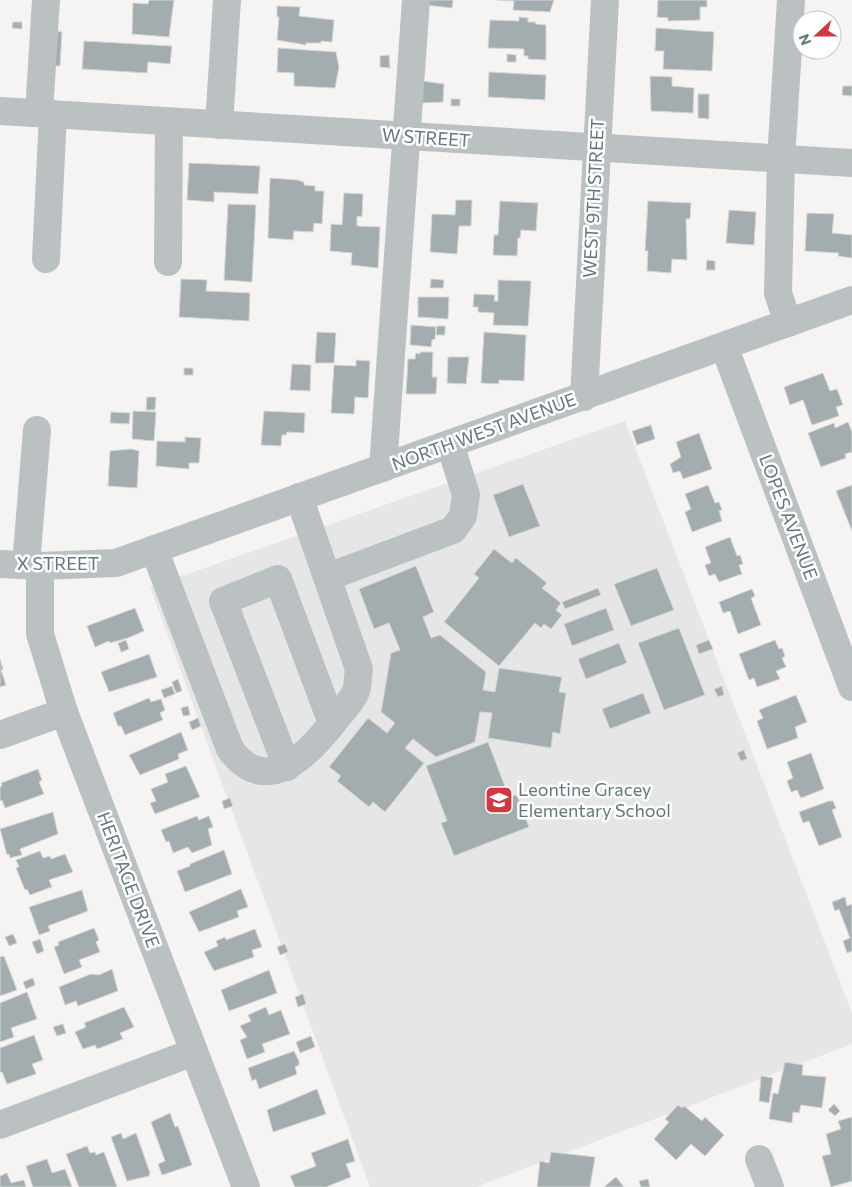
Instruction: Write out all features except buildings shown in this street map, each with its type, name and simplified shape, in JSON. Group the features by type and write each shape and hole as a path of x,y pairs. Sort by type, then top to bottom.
{"street":[{"path":"46,0 46,259"},
{"path":"219,125 227,0"},
{"path":"383,468 416,0"},
{"name":"WEST 9TH STREET","path":"584,397 605,0"},
{"path":"788,323 778,293 781,159 791,0"},
{"name":"W STREET","path":"0,111 852,162"},
{"path":"168,262 169,122"},
{"name":"NORTH WEST AVENUE","path":"116,563 852,300"},
{"name":"LOPES AVENUE","path":"724,346 852,687"},
{"name":"HERITAGE DRIVE","path":"37,430 22,565 40,634 64,712 246,1187"},
{"path":"328,577 453,530 463,516 466,495 450,444"},
{"path":"154,549 230,749 239,761 255,769 272,771 287,767 304,755 332,723 356,690 359,669 299,498"},
{"name":"X STREET","path":"22,565 116,563"},
{"path":"287,767 223,601 278,579 332,723"},
{"path":"0,735 64,712"},
{"path":"0,1125 194,1052"},
{"path":"760,1159 770,1187"}],"shaded area":[{"name":"Leontine Gracey Elementary School","path":"625,421 852,1013 852,1044 476,1187 370,1187 150,587"}],"place":[{"name":"Leontine Gracey Elementary School","path":"499,800"}]}
